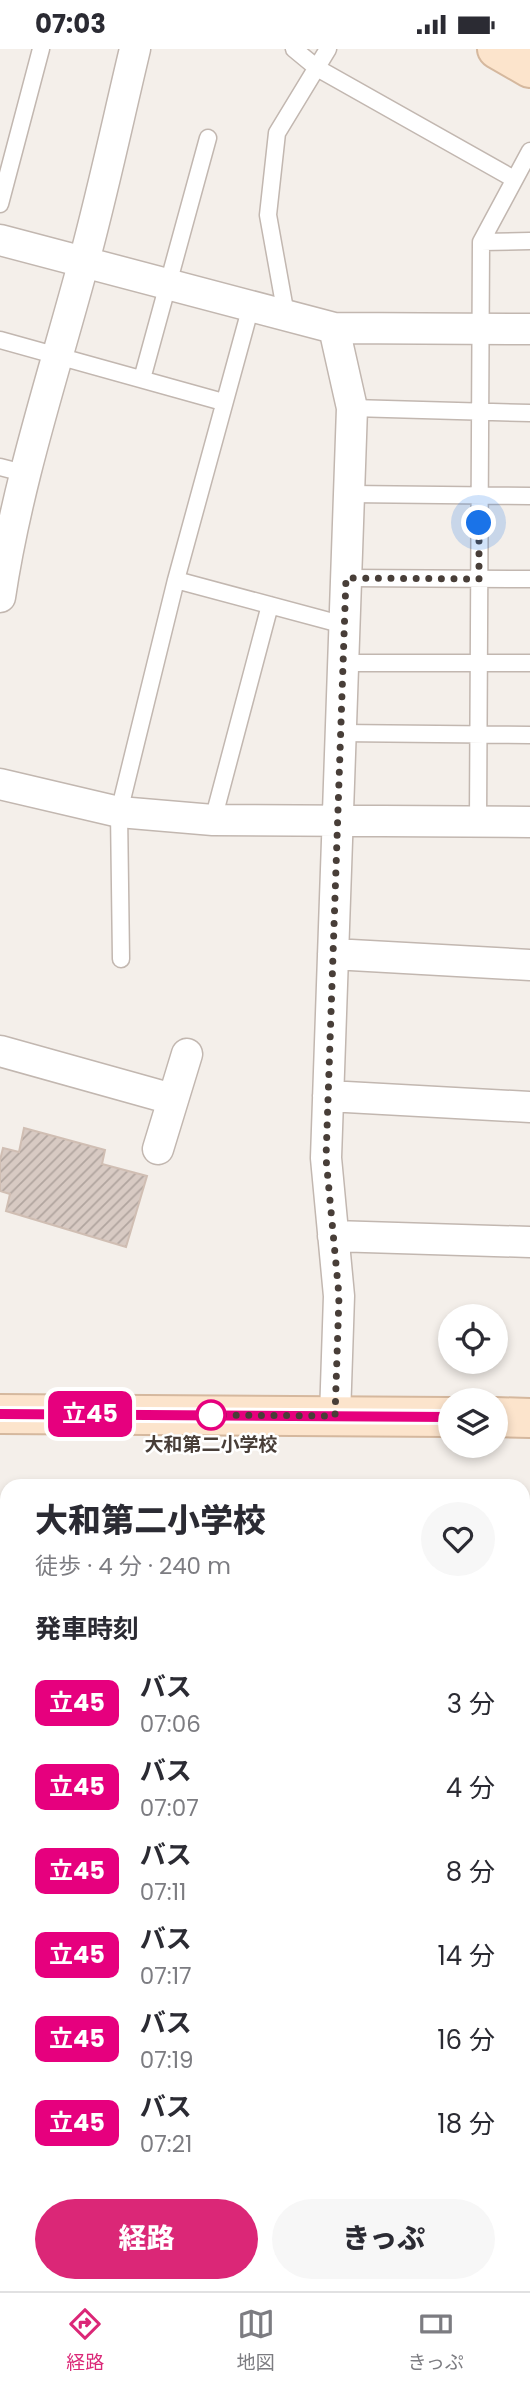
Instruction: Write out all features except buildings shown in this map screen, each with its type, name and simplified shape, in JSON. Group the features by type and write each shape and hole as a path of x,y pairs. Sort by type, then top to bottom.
{"street":[{"path":"0,597 14,471 56,356 84,262 135,49"},
{"path":"497,49 530,68"},
{"path":"0,240 334,328 530,329"},
{"path":"334,328 352,408 326,1158 339,1296 335,1416"},
{"path":"0,784 119,812 213,820 530,823"},
{"path":"333,954 530,965"},
{"path":"0,1051 172,1099"},
{"path":"158,1149 187,1054"},
{"path":"328,1096 530,1107"},
{"path":"333,1236 530,1242"},
{"path":"0,1414 438,1417"},
{"path":"508,1417 530,1418"}],"lane":[{"path":"0,204 41,49"},
{"path":"294,49 317,68 514,179"},
{"path":"286,315 268,215 277,133 328,49"},
{"path":"142,379 208,138"},
{"path":"478,822 481,242 530,151"},
{"path":"481,242 530,241"},
{"path":"121,959 119,812 176,580 251,306"},
{"path":"0,340 223,402"},
{"path":"352,408 530,412"},
{"path":"349,493 530,496"},
{"path":"346,578 530,579"},
{"path":"176,580 344,625"},
{"path":"213,820 270,605"},
{"path":"343,663 530,663"},
{"path":"340,733 530,735"}],"bus line":[{"name":"立45","path":"0,1414 438,1417"}],"place":[{"name":"大和第二小学校","path":"211,1415"}],"route":[{"path":"211,1415 335,1416 339,1296 326,1158 346,578 479,579 479,523"}]}
